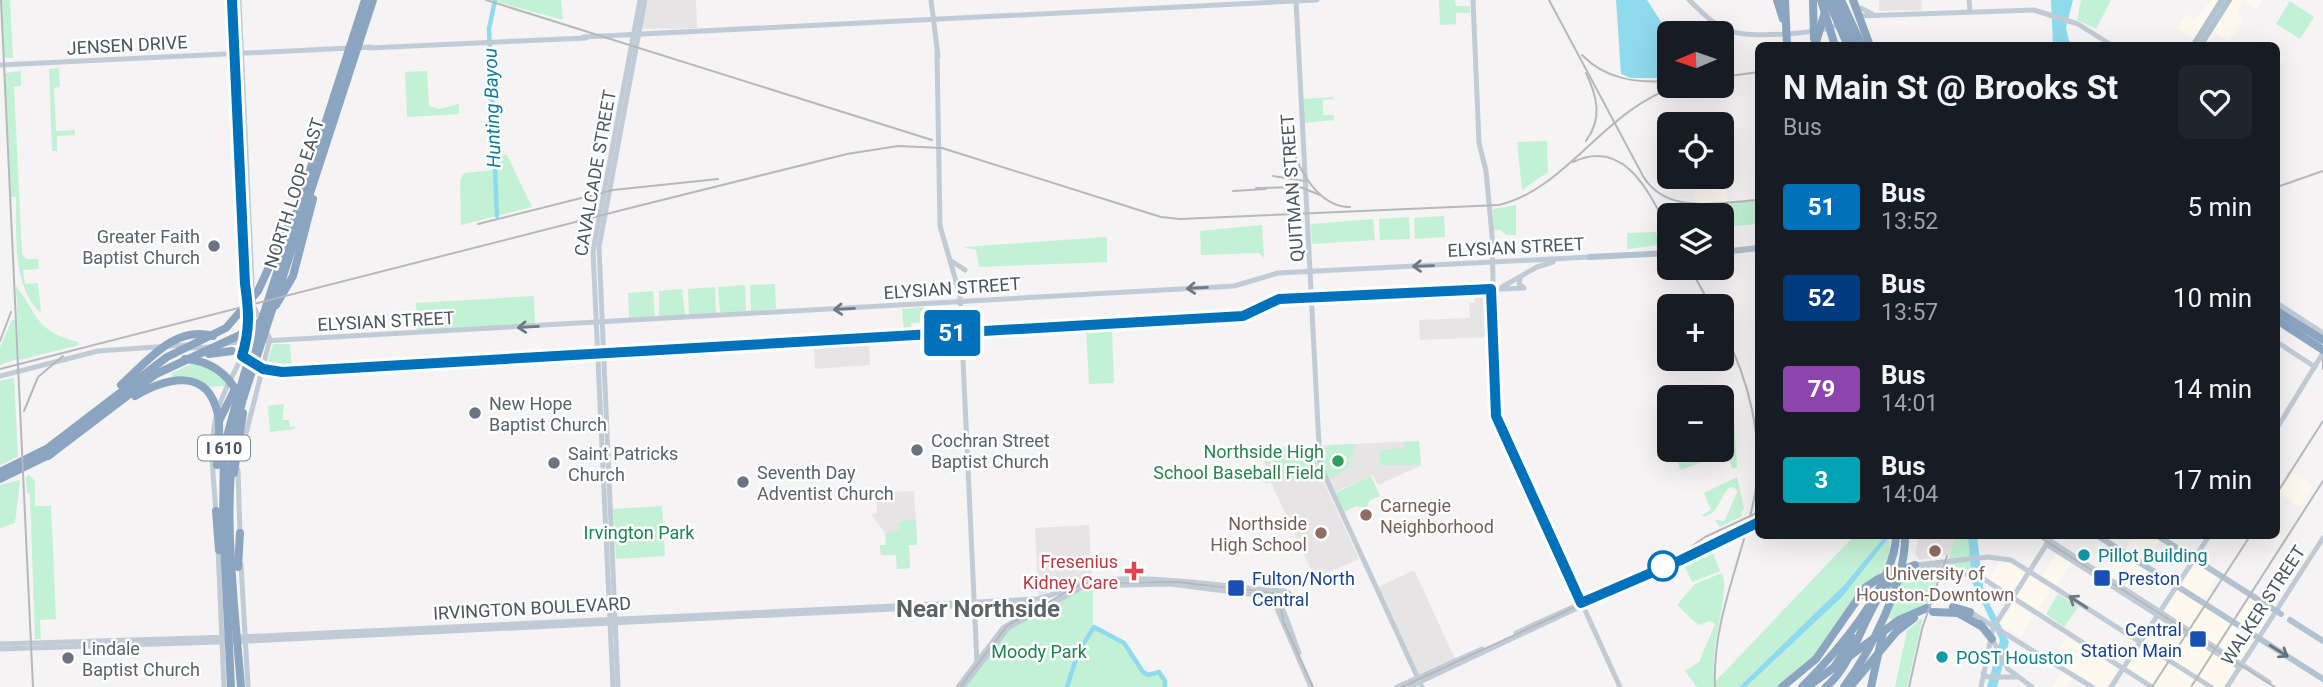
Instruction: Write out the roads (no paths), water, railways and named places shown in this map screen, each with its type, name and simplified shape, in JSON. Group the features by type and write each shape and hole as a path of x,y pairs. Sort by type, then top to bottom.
{"highway":[{"path":"358,36 364,0"},
{"path":"358,36 376,0"},
{"path":"1777,0 1787,42"},
{"path":"1785,0 1787,42"},
{"path":"1813,0 1814,42"},
{"path":"1821,0 1835,42"},
{"path":"1815,42 1828,0"},
{"path":"1828,0 1846,42"},
{"path":"1834,0 1852,42"},
{"path":"1841,0 1860,42"},
{"path":"1853,0 1861,26 1870,42"},
{"path":"1841,42 1861,26"},
{"name":"NORTH LOOP EAST","path":"231,687 232,443 248,374 265,333 307,181 358,36"},
{"name":"NORTH LOOP EAST","path":"241,687 230,638 223,523 224,447 321,159 350,58"},
{"path":"148,368 218,334 234,321 290,245"},
{"path":"0,479 48,452 172,365 239,336 266,316 287,290 290,245"},
{"path":"2280,313 2323,340"},
{"path":"2280,322 2323,351"},
{"path":"0,472 48,452 148,368 178,338 206,334 233,347"},
{"path":"134,393 173,370 213,352 233,347"},
{"path":"148,368 185,359 201,361 217,369 238,394 243,413 230,501"},
{"path":"246,427 248,374"},
{"path":"216,441 223,412 248,374"},
{"path":"134,393 164,380 191,382 206,391 216,408 218,490 223,523"},
{"path":"216,511 230,638"},
{"path":"230,638 240,533"},
{"path":"1871,687 1890,600 1896,539"},
{"path":"1826,687 1893,578 1904,539"},
{"path":"1833,687 1890,587 1913,567 1913,554"},
{"path":"1804,687 1877,595 1893,578 1913,567"},
{"path":"1783,687 1816,659 1867,587 1878,579 1913,567"},
{"path":"1826,687 1844,669 1853,643 1877,595"},
{"path":"1804,687 1899,620 1930,610 1976,618 1990,641"},
{"path":"1814,687 1896,626 1930,610 1976,618"},
{"path":"1850,687 1897,631 1930,610"},
{"path":"1844,687 1884,618"},
{"path":"1783,687 1812,670 1840,644"},
{"path":"1833,687 1865,652"}],"main road":[{"path":"232,0 238,53 253,305 270,342 262,368 248,374 242,356 250,314 245,284 238,53 239,0"},
{"path":"931,0 939,82 941,226 961,302 978,665"},
{"name":"QUITMAN STREET","path":"1296,0 1320,465 1420,682"},
{"name":"JENSEN DRIVE","path":"0,65 1317,0"},
{"path":"1473,0 1479,143 1487,182 1496,417 1620,687"},
{"path":"1689,0 1726,30 1802,33 1823,31 1856,17 1970,11 2042,12 2087,28 2107,42"},
{"path":"1969,0 1970,11"},
{"path":"2196,42 2222,0"},
{"path":"2203,42 2229,0"},
{"name":"CAVALCADE STREET","path":"615,687 596,263 604,200 642,1"},
{"path":"1861,8 1875,16"},
{"path":"1861,26 1875,16"},
{"path":"1734,252 1755,250"},
{"name":"ELYSIAN STREET","path":"1499,288 1520,279 1533,269 1555,262 1657,255"},
{"name":"ELYSIAN STREET","path":"0,377 98,353 125,350 233,347 246,343 1234,286 1278,273 1491,260 1590,259"},
{"path":"951,261 965,270"},
{"path":"1526,261 1532,263 1533,269"},
{"path":"233,347 262,368 282,372 1243,316 1279,299 1524,288 1519,284 1520,279"},
{"path":"2280,305 2323,332"},
{"path":"2280,344 2315,367"},
{"path":"2280,423 2323,351"},
{"path":"240,533 237,480 246,427"},
{"path":"216,441 216,511"},
{"path":"1409,687 1732,535"},
{"name":"WALKER STREET","path":"2227,687 2279,612 2323,538"},
{"path":"2103,539 2323,679"},
{"path":"2163,539 2279,612"},
{"path":"2111,687 2206,539"},
{"path":"1980,687 1986,675 1987,655 1995,626 2049,540 2158,613 2269,681"},
{"path":"1913,567 1964,559 2009,559 2211,687"},
{"path":"1913,567 1937,567 1967,573 1991,584 2152,687"},
{"path":"958,687 1008,628 1064,591 1087,582 1155,580 1287,592 1282,603 1284,621 1313,687"},
{"path":"963,687 1003,628 1032,610 1076,589 1095,586 1187,585 1265,594 1274,598 1283,626 1313,687"},
{"name":"IRVINGTON BOULEVARD","path":"1004,603 1043,598 1064,591"},
{"path":"1271,591 1282,603"},
{"path":"1030,602 1040,607"},
{"path":"1030,602 1034,605 1032,610"},
{"name":"IRVINGTON BOULEVARD","path":"0,646 245,638 1030,602"},
{"path":"1976,618 2012,636 2092,687"},
{"path":"2290,620 2323,641"},
{"path":"230,638 245,638"},
{"path":"230,638 245,638"},
{"path":"224,687 230,638"},
{"path":"230,638 248,687"},
{"path":"1990,641 2009,674"},
{"path":"1986,675 2009,674 2032,687"},
{"path":"1397,687 1420,682"}],"water":[{"path":"1616,0 1647,0 1661,21 1657,21 1657,78 1631,78 1621,74"},
{"path":"2051,0 2073,0 2066,28 2069,42 2053,42"},
{"path":"1882,539 1888,539 1843,596 1746,687 1739,687 1844,585"},
{"path":"1968,539 1977,539 1984,593 2009,642 1997,687 1987,687 2000,640 1972,582"}],"waterway":[{"name":"Hunting Bayou","path":"495,0 489,29 497,216"},
{"path":"1067,687 1078,652 1094,627 1124,643 1143,672 1148,675 1159,672 1165,681 1165,687"}],"tunnel":[{"path":"1733,535 1753,525"}],"tram line":[{"path":"2323,358 2323,369"},
{"path":"2280,488 2323,421"},
{"path":"2191,687 2323,481"},
{"path":"1402,687 1664,566 1705,537 1755,514"},
{"path":"2043,539 2275,687"},
{"path":"2152,687 2248,539"},
{"path":"960,687 1007,626 1075,587 1084,583 1177,582 1273,593 1280,601 1283,621 1313,687"}],"railway":[{"path":"1,0 33,687"},
{"path":"486,0 932,140"},
{"path":"1549,0 1643,176 1653,189 1666,197 1695,204 1755,200"},
{"path":"1582,55 1612,75 1657,81"},
{"path":"1586,73 1596,107 1595,124 1586,141"},
{"path":"1734,75 1755,73"},
{"path":"0,369 847,154 898,146 942,148 1161,217 1180,219 1499,205 1523,196 1545,183 1607,129 1657,95"},
{"path":"1293,145 1305,176 1320,195 1329,201 1350,207"},
{"path":"1573,162 1592,156 1608,157 1622,163 1634,174 1657,208"},
{"path":"2280,186 2323,171"},
{"path":"1273,176 1305,181"},
{"path":"478,224 613,190 718,179"},
{"path":"1256,188 1300,187 1320,195"},
{"path":"1233,191 1266,189"},
{"path":"1697,280 1704,294"},
{"path":"0,341 11,312"},
{"path":"1734,353 1747,389 1755,428"},
{"path":"24,411 38,377 63,356"},
{"path":"1715,687 1718,638 1755,492"},
{"path":"1909,687 1922,629 1947,556"}],"place":[{"name":"Greater Faith Baptist Church","path":"214,246"},
{"name":"New Hope Baptist Church","path":"475,413"},
{"name":"Cochran Street Baptist Church","path":"917,450"},
{"name":"Northside High School Baseball Field","path":"1338,461"},
{"name":"Saint Patricks Church","path":"554,463"},
{"name":"Seventh Day Adventist Church","path":"743,482"},
{"name":"Carnegie Neighborhood","path":"1366,515"},
{"name":"Northside High School","path":"1321,533"},
{"name":"University of Houston-Downtown","path":"1935,551"},
{"name":"Pillot Building","path":"2084,555"},
{"name":"Fresenius Kidney Care","path":"1134,571"},
{"name":"Preston","path":"2102,578"},
{"name":"Fulton/North Central","path":"1236,588"},
{"name":"Central Station Main","path":"2198,639"},
{"name":"POST Houston","path":"1942,657"},
{"name":"Lindale Baptist Church","path":"68,658"}],"district":[{"name":"Near Northside","path":"978,609"}],"park label":[{"name":"Irvington Park","path":"639,532"},
{"name":"Moody Park","path":"1039,651"}]}
